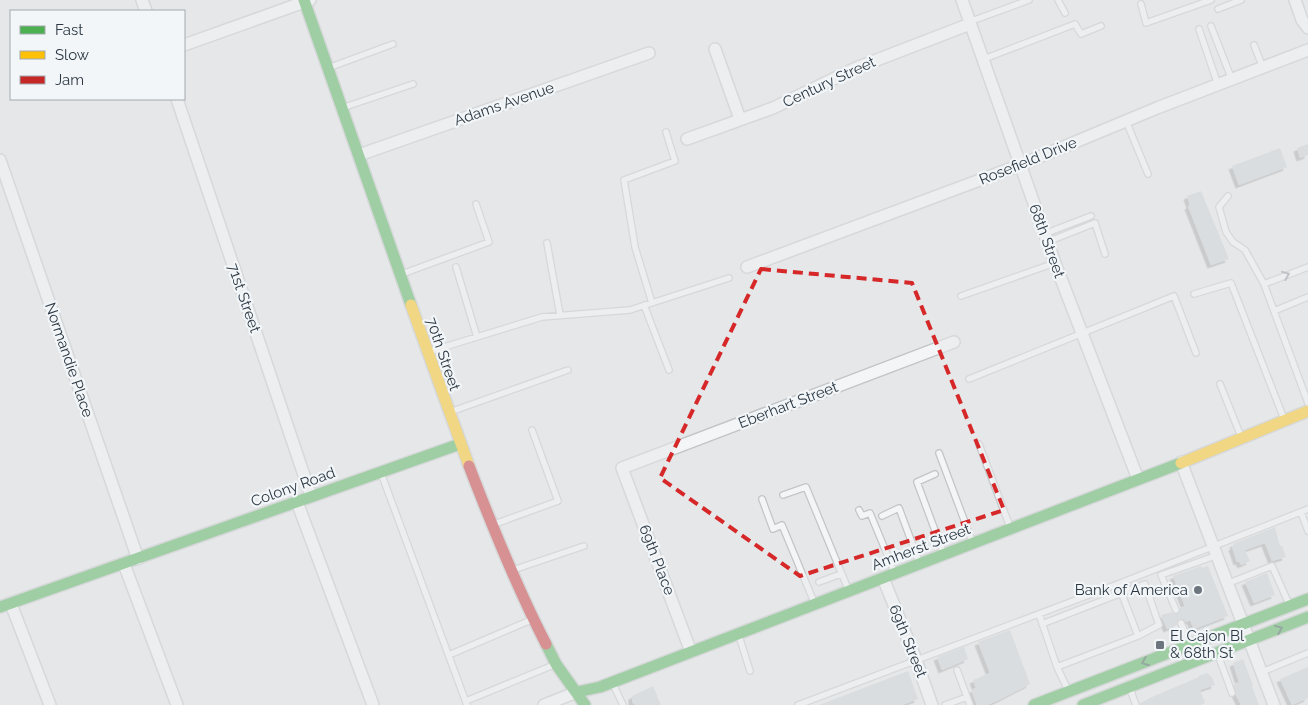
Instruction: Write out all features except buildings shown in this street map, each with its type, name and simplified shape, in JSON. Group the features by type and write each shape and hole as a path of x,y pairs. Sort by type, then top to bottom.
{"main road":[{"name":"70th Street","path":"306,1 426,352 492,525 533,619 556,664 585,705"},
{"name":"Amherst Street","path":"576,692 612,682 738,634 1242,439 1308,411"},
{"name":"Colony Road","path":"124,564 460,444"},
{"path":"6,605 124,564"},
{"path":"1034,705 1308,599"},
{"path":"1088,704 1308,617"}],"street":[{"name":"68th Street","path":"962,0 1054,262 1138,479"},
{"path":"1295,0 1302,20 1308,28"},
{"path":"185,45 306,1"},
{"name":"Century Street","path":"687,139 773,108 856,68 970,23"},
{"path":"715,49 740,119"},
{"name":"Rosefield Drive","path":"747,267 1020,165 1126,120 1308,50"},
{"name":"Adams Avenue","path":"359,155 649,53"},
{"name":"71st Street","path":"177,100 311,496"},
{"name":"Normandie Place","path":"0,160 138,559"},
{"name":"Eberhart Street","path":"622,468 954,342"},
{"path":"1181,462 1274,705"},
{"name":"69th Place","path":"622,468 691,652"},
{"path":"297,502 373,705"},
{"path":"124,564 177,705"},
{"name":"69th Street","path":"883,578 932,705"},
{"path":"6,605 50,705"},
{"name":"Amherst Street","path":"544,705 576,692"}],"lane":[{"path":"970,23 1029,0"},
{"path":"1058,0 1065,14"},
{"path":"1141,4 1146,23 1210,0"},
{"path":"1218,9 1241,0"},
{"path":"984,59 1075,24 1081,34 1101,26"},
{"path":"1211,26 1232,80"},
{"path":"1199,29 1218,85"},
{"path":"328,68 393,44"},
{"path":"1254,46 1263,68"},
{"path":"342,108 412,84"},
{"path":"1126,120 1148,174"},
{"path":"652,303 635,247 624,180 675,162 666,132"},
{"path":"1228,196 1218,207 1226,232 1233,242 1245,250 1264,284 1308,403"},
{"path":"400,274 488,242 476,204"},
{"path":"1046,238 1091,216"},
{"path":"1046,238 1095,223 1105,254"},
{"path":"547,243 560,315"},
{"path":"961,296 1054,262"},
{"path":"456,267 477,337"},
{"path":"1264,284 1308,267"},
{"path":"426,352 542,317 630,310 729,278"},
{"path":"1194,294 1231,283 1285,421"},
{"path":"969,379 1174,296 1196,353"},
{"path":"1274,311 1308,297"},
{"path":"644,305 669,370"},
{"path":"448,412 568,370"},
{"path":"1220,384 1242,439"},
{"path":"492,525 558,501 532,430"},
{"path":"979,444 1010,529"},
{"path":"939,453 973,543"},
{"path":"381,471 467,703 556,664"},
{"path":"936,474 917,482 944,554"},
{"path":"783,495 806,487 840,574 849,591"},
{"path":"762,498 773,529 782,525 815,604"},
{"path":"882,516 899,508 920,564"},
{"path":"1176,610 1161,575 1308,509"},
{"path":"860,510 862,516 870,513 895,573"},
{"path":"1301,512 1308,531"},
{"path":"511,570 584,546"},
{"path":"798,705 1118,584 1216,550"},
{"path":"1229,584 1272,566 1290,606"},
{"path":"819,582 840,574"},
{"path":"1118,584 1138,636"},
{"path":"1042,624 1145,584 1159,625 1138,636 1058,667"},
{"path":"1039,614 1069,692"},
{"path":"448,654 533,619"},
{"path":"1181,623 1191,645"},
{"path":"738,634 750,671"},
{"path":"1217,653 1232,693"},
{"path":"1262,672 1308,653"},
{"path":"956,670 970,705"},
{"path":"612,682 624,705"},
{"path":"1129,687 1136,705"},
{"path":"945,705 967,697"}],"highlighted area":[{"path":"761,269 912,283 1004,510 800,576 660,478"}],"traffic: fast":[{"path":"304,0 411,305"},
{"path":"0,607 460,444"},
{"path":"577,692 600,687 1181,463"},
{"path":"1034,705 1308,599"},
{"path":"1083,705 1308,617"},
{"path":"546,644 556,664 585,705"}],"traffic: slow":[{"path":"411,305 469,466"},
{"path":"1181,463 1308,411"}],"traffic: jam":[{"path":"469,466 505,556 546,644"}],"place":[{"name":"Bank of America","path":"1198,590"},
{"name":"El Cajon Bl & 68th St","path":"1160,645"}]}
